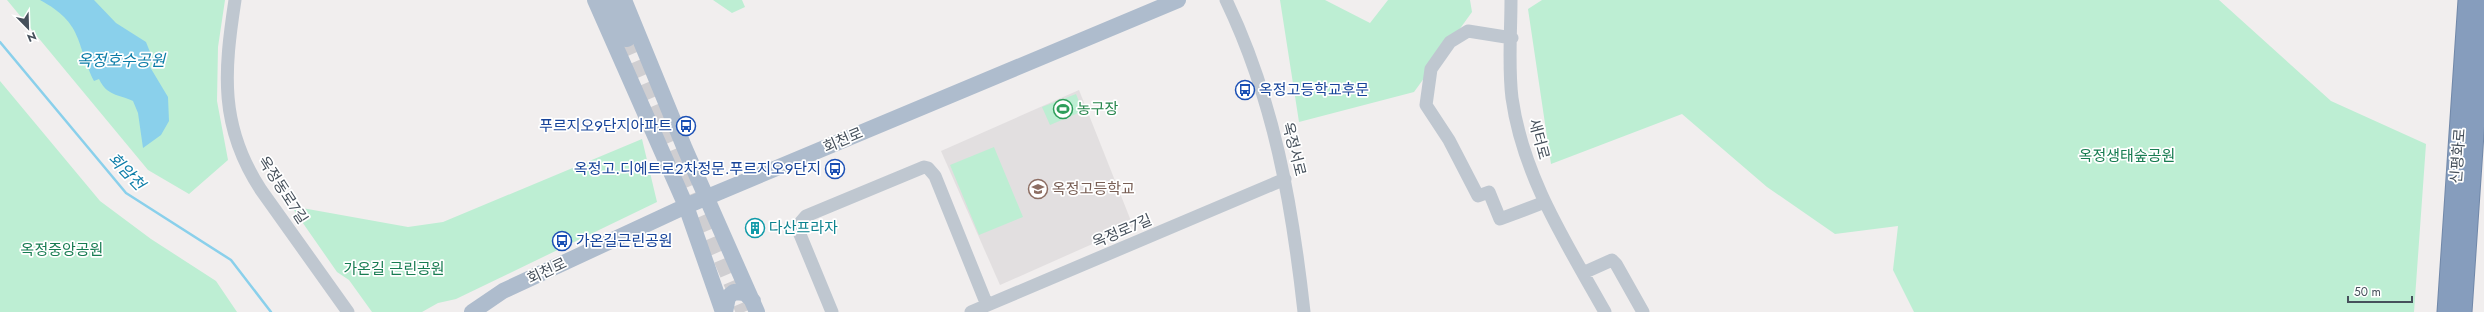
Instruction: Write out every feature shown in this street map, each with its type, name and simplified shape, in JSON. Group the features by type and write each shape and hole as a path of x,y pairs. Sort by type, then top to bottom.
{"highway":[{"name":"신평화로","path":"2448,312 2468,0"},
{"name":"신평화로","path":"2462,312 2483,0"}],"main road":[{"path":"595,0 686,206 724,312"},
{"path":"610,0 627,39"},
{"path":"624,0 685,149 708,197 755,307"},
{"name":"회천로","path":"472,312 503,291 686,206 1178,0"},
{"path":"630,80 639,84 647,82 654,73 653,68"},
{"path":"724,312 728,297 734,292 745,293 755,307"}],"street":[{"name":"옥정동로7길","path":"234,0 226,84 227,102 241,152 250,173 261,190 348,312"},
{"name":"옥정서로","path":"1226,0 1264,94 1285,179 1294,223 1304,312"},
{"name":"새터로","path":"1511,0 1512,97 1520,136 1534,180 1605,312"},
{"path":"1512,38 1468,31 1450,42 1431,69 1426,105 1450,140 1478,196 1489,192 1500,220 1545,202"},
{"path":"832,312 800,232 800,223 806,216 924,167 928,168 935,176 987,305"},
{"name":"옥정로7길","path":"970,312 1285,179"},
{"path":"1583,273 1612,260 1616,264 1643,312"}],"shaded area":[{"name":"옥정고등학교","path":"1079,90 1133,226 1000,285 941,151"}],"green space":[{"path":"7,0 225,0 218,47 217,101 228,160 189,194 148,170"},
{"path":"713,0 742,0 745,7 732,13"},
{"path":"1280,0 1325,0 1370,23 1388,0 1470,0 1472,12 1414,92 1299,122"},
{"name":"옥정생태숲공원","path":"1542,0 2219,0 2331,101 2426,144 2414,312 1914,312 1893,270 1898,226 1835,234 1767,187 1682,114 1551,164 1528,9"},
{"name":"옥정중앙공원","path":"0,81 100,201 151,239 216,281 237,312 0,312"},
{"name":"농구장","path":"1076,94 1083,111 1050,125 1042,107"},
{"name":"가온길 근린공원","path":"642,139 657,202 456,299 438,303 422,312 372,312 349,280 337,272 291,206 408,227 443,222"},
{"path":"994,147 1023,217 979,235 950,165"}],"water":[{"name":"옥정호수공원","path":"40,0 94,0 116,23 146,42 150,52 150,67 168,97 169,121 161,135 143,148 138,113 133,101 109,92 102,85 99,79 94,81 71,26 64,17"}],"waterway":[{"name":"회암천","path":"0,42 126,193 231,260 271,312"}],"tunnel":[{"path":"627,39 744,312"}],"place":[{"name":"옥정고등학교후문","path":"1245,90"},
{"name":"농구장","path":"1063,109"},
{"name":"푸르지오9단지아파트","path":"686,126"},
{"name":"옥정고.디에트로2차정문.푸르지오9단지","path":"835,169"},
{"name":"옥정고등학교","path":"1038,189"},
{"name":"다산프라자","path":"755,228"},
{"name":"가온길근린공원","path":"562,241"}]}
